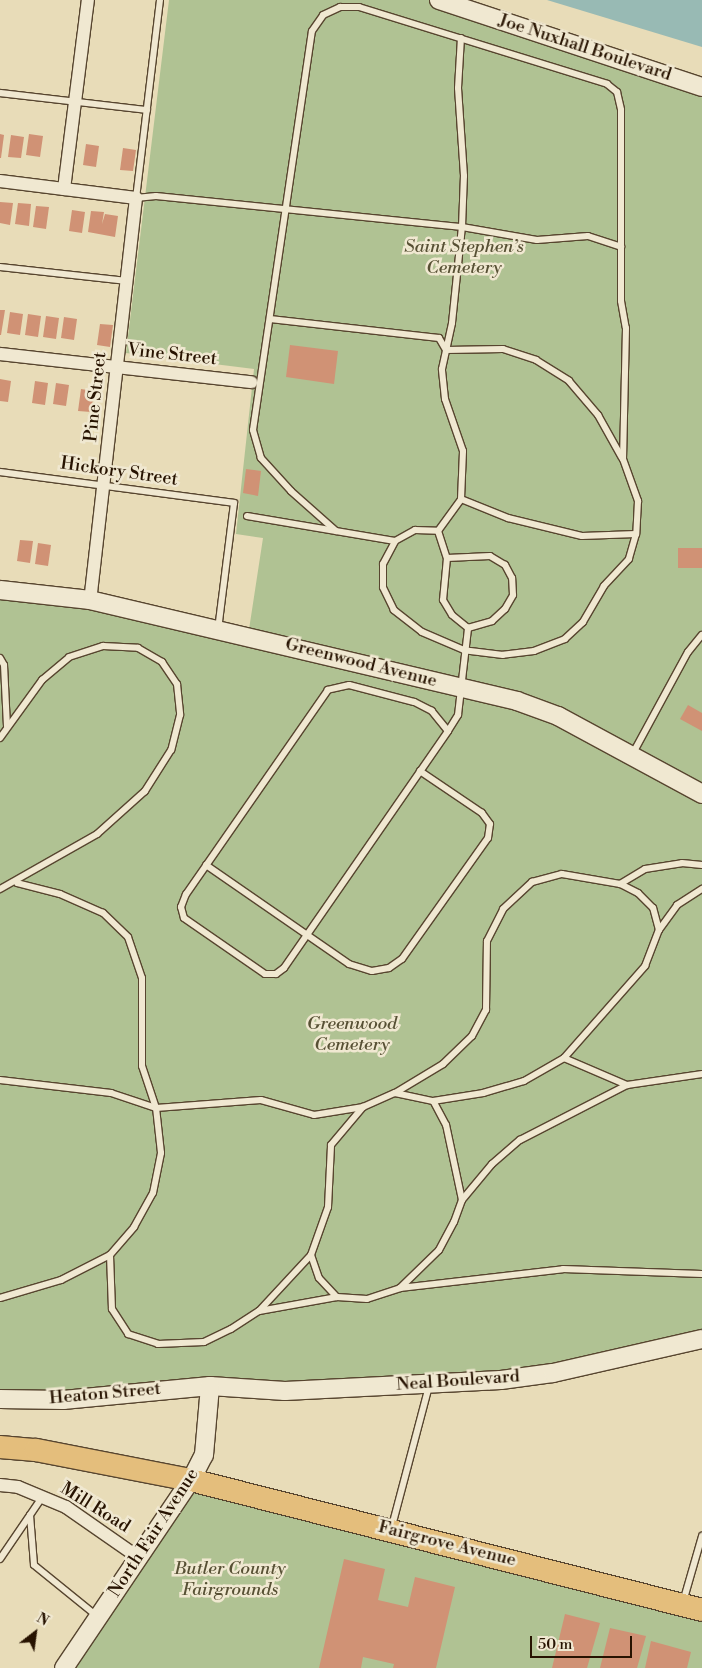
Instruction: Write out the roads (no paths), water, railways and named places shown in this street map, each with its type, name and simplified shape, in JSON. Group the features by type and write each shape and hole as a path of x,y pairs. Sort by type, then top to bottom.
{"highway":[{"name":"Fairgrove Avenue","path":"0,1447 36,1450 191,1480 692,1607"}],"street":[{"path":"64,189 88,0"},
{"name":"Joe Nuxhall Boulevard","path":"440,0 702,86"},
{"path":"0,181 136,198"},
{"name":"Pine Street","path":"90,600 136,198"},
{"name":"Vine Street","path":"0,354 251,382"},
{"name":"Greenwood Avenue","path":"0,590 90,600 517,701 558,716 702,794"},
{"name":"Neal Boulevard","path":"210,1386 285,1391 553,1373 702,1339"},
{"name":"Heaton Street","path":"0,1399 64,1400 210,1386"},
{"name":"North Fair Avenue","path":"64,1668 191,1480 204,1455 210,1386"},
{"name":"Mill Road","path":"0,1485 43,1496 66,1507 139,1558"}],"lane":[{"path":"160,0 136,198 156,196 462,227 537,240 588,236 621,247"},
{"path":"336,531 261,458 253,430 312,31 323,15 340,7 359,7 461,38 607,84 618,92 621,110 621,301 626,328 623,459"},
{"path":"438,531 461,499 463,451 445,399 442,369 462,227 464,176 458,88 461,38"},
{"path":"0,93 147,110"},
{"path":"0,267 127,281"},
{"path":"270,319 439,338 446,350"},
{"path":"438,531 414,530 395,541 383,564 383,587 394,610 422,632 464,650 503,655 534,651 565,639 583,622 604,586 629,559 636,534 638,501 623,459 598,415 569,381 536,360 503,349 446,350"},
{"name":"Hickory Street","path":"0,472 234,502 218,629"},
{"path":"461,499 508,518 582,536 636,534"},
{"path":"247,516 395,541"},
{"path":"438,531 447,558 443,600 452,615 468,628"},
{"path":"447,558 490,556 505,565 512,578 513,595 505,609 492,621 468,628"},
{"path":"448,730 432,711 414,702 349,685 328,690 186,894 181,907 184,918 265,974 276,974 284,968 420,771 448,730 458,715 468,628"},
{"path":"631,756 688,652 702,635"},
{"path":"0,738 42,680 69,657 103,646 138,648 162,662 178,684 180,715 171,750 145,791 96,834 17,883 0,890"},
{"path":"0,658 4,665 7,726"},
{"path":"206,866 349,964 372,971 389,968 402,960 488,838 490,824 482,813 420,771"},
{"path":"620,884 645,869 682,863 702,866"},
{"path":"0,1080 111,1093 156,1108 261,1100 314,1115 363,1107 395,1093 443,1064 472,1036 486,1010 487,941 503,909 532,882 562,874 620,884 638,893 653,908 659,930"},
{"path":"0,1298 61,1280 110,1255 134,1227 153,1193 161,1153 156,1108 142,1066 142,978 128,936 103,913 60,894 17,883"},
{"path":"395,1093 432,1101 483,1093 524,1081 564,1058 645,966 659,930 677,905 702,889"},
{"path":"564,1058 627,1085"},
{"path":"400,1288 439,1250 462,1200 492,1164 520,1140 627,1085 702,1074"},
{"path":"432,1101 446,1125 462,1200"},
{"path":"110,1255 112,1309 128,1334 158,1344 204,1342 259,1311 312,1254 328,1207 331,1145 363,1107"},
{"path":"312,1254 319,1278 337,1297"},
{"path":"259,1311 337,1297 367,1299 400,1288 563,1269 702,1274"},
{"path":"391,1530 430,1382"},
{"path":"0,1559 43,1496"},
{"path":"30,1515 34,1565 98,1617"},
{"path":"692,1607 702,1536"}],"water":[{"path":"547,0 702,0 702,47"}],"park label":[{"name":"Saint Stephen’s Cemetery","path":"464,258"},
{"name":"Greenwood Cemetery","path":"352,1035"},
{"name":"Butler County Fairgrounds","path":"230,1580"}]}
